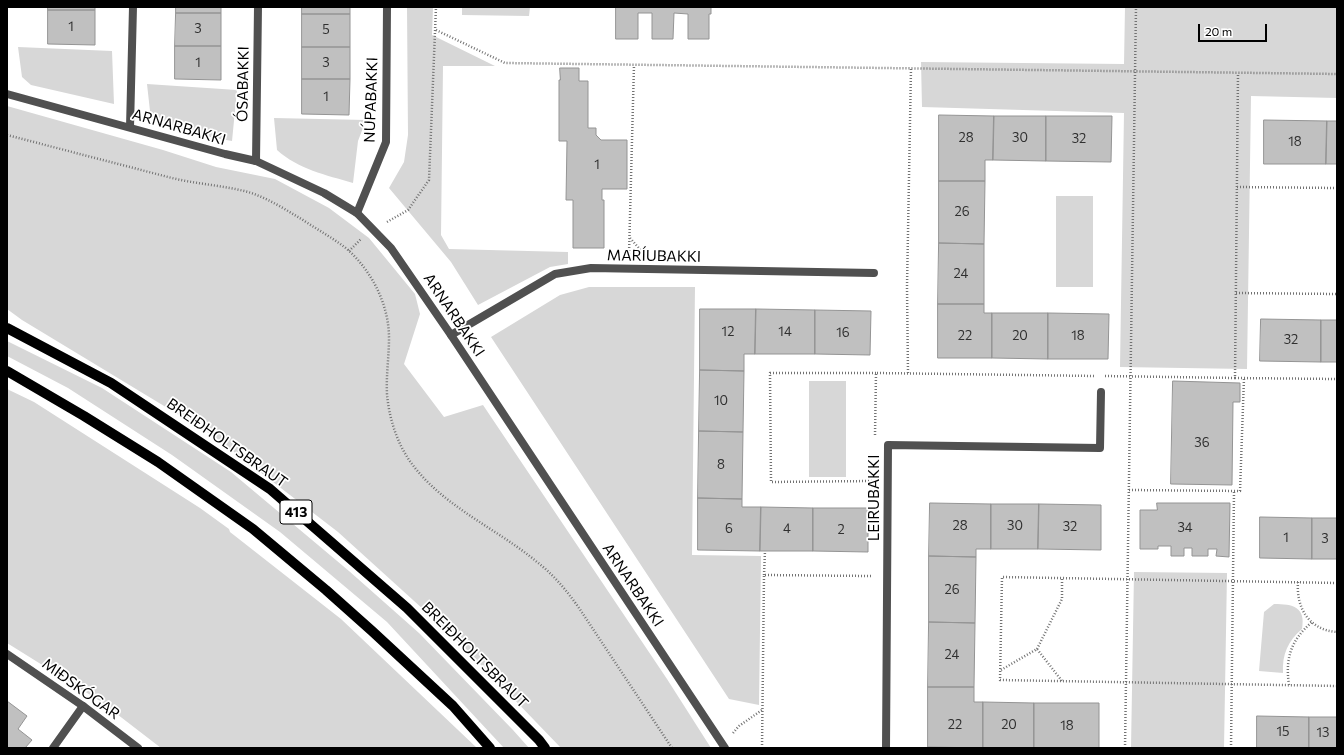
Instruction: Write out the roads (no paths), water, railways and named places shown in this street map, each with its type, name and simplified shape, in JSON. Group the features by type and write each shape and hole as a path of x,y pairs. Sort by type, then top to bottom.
{"main road":[{"name":"BREIÐHOLTSBRAUT","path":"7,328 111,383 270,489 407,608 539,740 545,748"},
{"name":"413","path":"7,371 84,416 158,462 252,529 326,590 372,631 453,706 490,748"}],"street":[{"path":"130,127 133,7"},
{"name":"ÓSABAKKI","path":"256,161 258,7"},
{"name":"NÚPABAKKI","path":"357,214 386,142 387,7"},
{"name":"ARNARBAKKI","path":"7,94 225,154 256,161 324,193 357,214 392,248 725,748"},
{"name":"MARÍUBAKKI","path":"451,335 555,274 584,270 652,269 874,273"},
{"name":"LEIRUBAKKI","path":"886,748 888,445 1100,448 1101,392"},
{"name":"MIÐSKÓGAR","path":"7,654 83,706 138,748"},
{"path":"53,748 83,706"}]}
